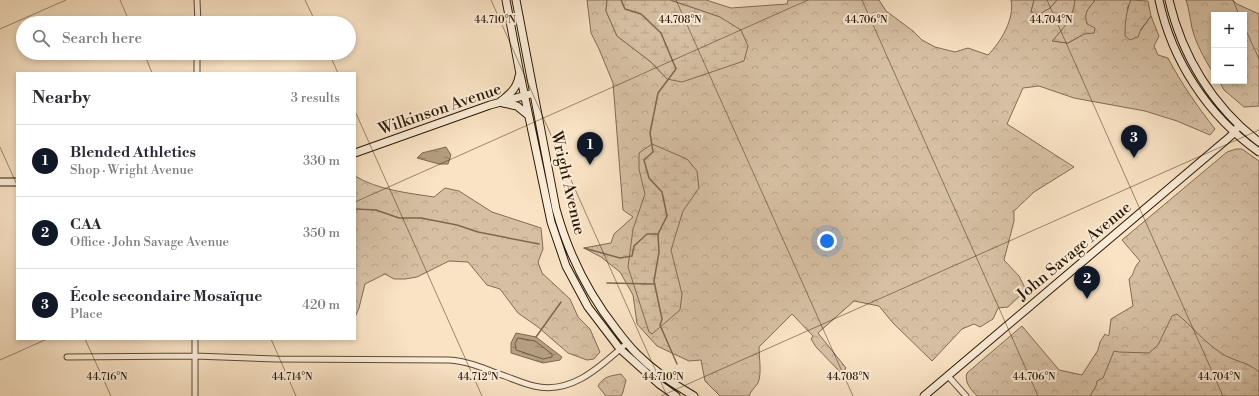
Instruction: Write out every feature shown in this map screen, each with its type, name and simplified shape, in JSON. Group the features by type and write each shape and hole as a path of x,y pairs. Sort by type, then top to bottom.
{"main road":[{"name":"Wright Avenue","path":"506,0 524,96 551,222 563,259 588,307 620,349 654,380 676,396"},
{"name":"Wright Avenue","path":"516,0 556,209 569,248 585,283 608,319 627,343 641,358 666,379 694,396"},
{"path":"1159,0 1168,34 1182,64 1197,90 1234,133 1259,152"},
{"path":"1169,0 1179,33 1194,66 1213,95 1239,125 1259,142"},
{"path":"499,102 514,90 518,84 520,74"},
{"name":"Wilkinson Avenue","path":"356,153 499,102 534,93"},
{"path":"499,102 517,106 528,115"},
{"name":"John Savage Avenue","path":"924,396 1234,133 1239,125"},
{"path":"0,182 16,182"}],"street":[{"path":"197,0 198,16"},
{"path":"197,60 197,72"},
{"path":"195,340 195,396"},
{"path":"67,357 195,356 276,359 455,360 534,386 546,388 569,384 582,379 594,371 627,343"},
{"path":"948,376 966,396"}],"green space":[{"path":"587,0 607,0 606,11 617,36 651,62 667,79 720,17 670,0 706,0 731,8 787,4 788,0 879,0 886,11 913,31 922,40 935,47 955,52 968,48 988,55 1002,37 1009,22 1012,7 1011,0 1034,0 1031,12 1050,8 1057,0 1075,0 1073,12 1065,27 1053,41 1068,43 1084,34 1087,10 1094,0 1131,0 1127,9 1141,30 1151,16 1159,36 1154,46 1158,55 1168,58 1178,76 1215,129 1210,135 1177,121 1145,111 1074,98 1039,86 1023,88 1007,124 1074,167 1034,192 1014,211 1014,221 1004,260 1019,276 1026,290 1008,307 998,308 993,319 980,327 974,324 962,329 932,361 893,323 879,306 854,301 818,333 846,368 842,374 816,347 811,339 813,336 792,314 759,347 759,379 749,396 720,396 705,381 701,360 689,361 657,346 637,324 633,295 620,272 601,257 584,248 611,243 614,234 633,217 623,210 613,83 591,33"},
{"path":"607,0 670,0 720,17 741,30 748,46 744,61 682,82 667,79 651,62 617,36 606,11"},
{"path":"1034,0 1057,0 1050,8 1038,15 1031,12"},
{"path":"1075,0 1094,0 1087,12 1086,17 1087,24 1095,28 1094,33 1084,34 1068,43 1052,41 1064,27 1073,12"},
{"path":"1131,0 1148,1 1151,16 1141,29 1138,37 1130,40 1125,36 1125,31 1127,13"},
{"path":"1186,0 1232,0 1237,4 1259,14 1259,106 1244,107 1224,90 1221,84 1247,84 1247,12 1211,12 1211,69 1196,40"},
{"path":"652,144 687,159 697,171 699,188 683,211 671,250 682,294 680,310 652,334 649,332 628,267 633,229 645,194 639,169 639,153"},
{"path":"1242,149 1259,161 1259,396 977,396 967,383 967,373 1022,326 1059,370 1082,375 1098,350 1100,342 1105,334 1108,336 1109,335 1111,319 1133,306 1129,279 1140,261 1122,240 1227,152"},
{"path":"356,177 383,188 434,197 445,188 459,191 492,212 541,228 543,249 538,262 542,273 570,299 578,317 590,329 600,352 594,359 587,360 568,353 538,327 518,313 500,289 487,285 468,262 449,261 417,277 405,279 394,279 385,274 365,284 356,315"},
{"path":"1177,314 1215,349 1259,372 1259,396 1090,396 1096,386 1097,381 1103,378 1114,351 1149,353 1158,345 1172,316"},
{"path":"621,374 626,380 621,396 606,396 598,386 600,383 605,378"}],"water":[{"path":"446,147 451,155 448,164 439,164 417,158 422,153"},
{"path":"516,333 536,337 562,357 560,360 543,363 511,353 511,343"}],"waterway":[{"path":"621,0 625,9 641,14 661,33 676,69 658,93 650,133 653,152 644,160 649,178 662,192 667,216 658,234 659,252 654,281 662,319 660,325 677,364"},
{"path":"356,209 376,210 399,218 421,218 457,225 478,232 539,244"},
{"path":"584,248 620,258 632,256 634,246 647,234 658,234"},
{"path":"607,283 655,284"},
{"path":"536,337 561,302"}],"place":[{"name":"École secondaire Mosaïque","path":"1134,158"},
{"name":"Blended Athletics","path":"590,165"},
{"name":"CAA","path":"1087,299"}]}
